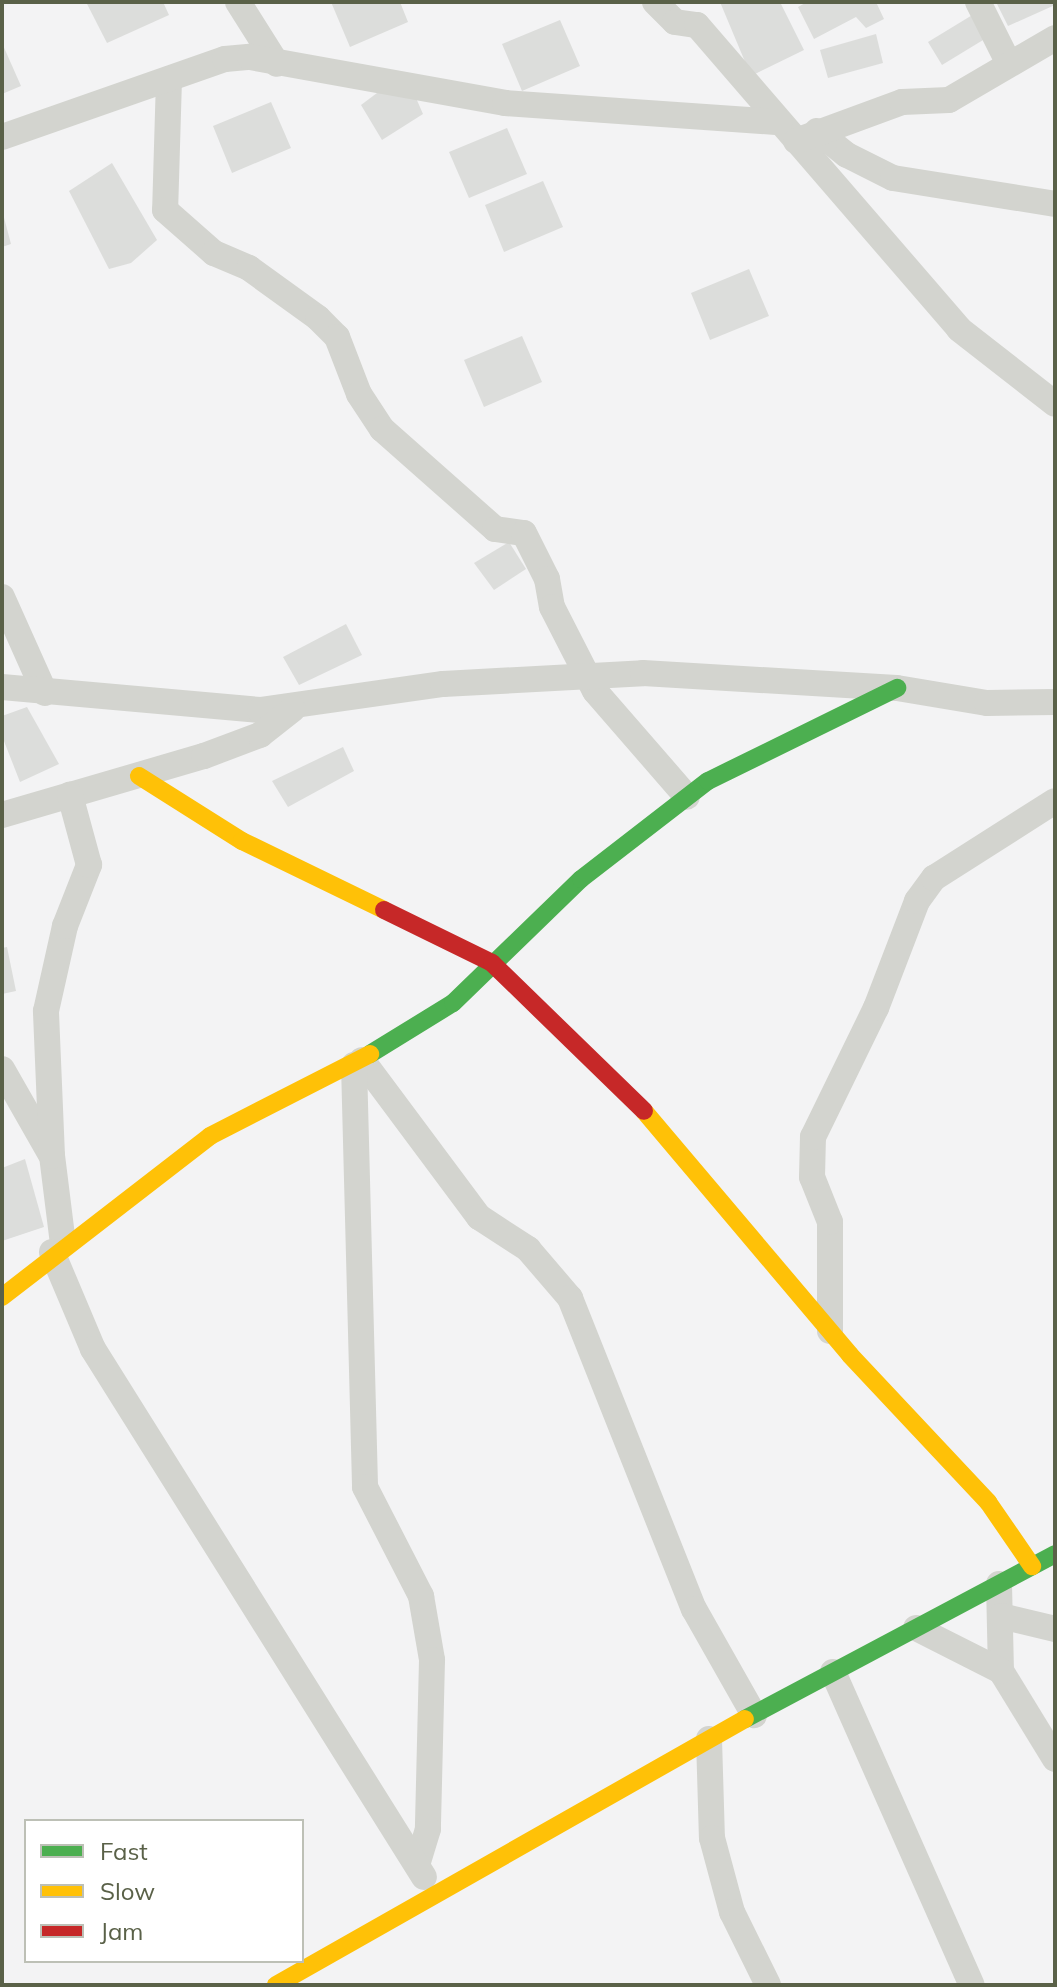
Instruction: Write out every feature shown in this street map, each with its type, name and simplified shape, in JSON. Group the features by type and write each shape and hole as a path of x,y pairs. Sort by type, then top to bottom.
{"street":[{"path":"638,2 660,8 697,25 797,131 959,329 1055,404"},
{"path":"978,2 1009,64"},
{"path":"242,3 277,64"},
{"path":"797,131 902,102 949,100 1055,38"},
{"path":"2,137 225,59 277,64 505,103 797,131 893,178 1055,204"},
{"path":"169,79 165,210 214,253 249,268 318,318 337,337 359,394 382,429 495,529 524,533 547,579 552,607 603,704 687,797"},
{"path":"2,597 45,693"},
{"path":"2,687 45,693 293,709 443,684 587,674 897,688 987,703 1055,702"},
{"path":"2,1297 58,1248 210,1136 358,1063 453,1003 581,879 687,797 897,688"},
{"path":"2,815 139,776 260,735 293,709"},
{"path":"139,776 242,841 492,963 655,1121 830,1331 988,1502 1032,1566"},
{"path":"70,795 89,865 65,926 46,1011 58,1248 93,1349 417,1864 434,1900"},
{"path":"830,1331 830,1222 812,1177 813,1137 876,1008 917,901 934,878 1055,801"},
{"path":"358,1063 479,1217 528,1249 570,1298 694,1609 754,1715"},
{"path":"358,1063 365,1487 421,1596 432,1660 428,1829 417,1864"},
{"path":"2,1069 52,1156"},
{"path":"276,1985 434,1900 709,1739 1055,1554"},
{"path":"999,1584 1001,1671 1055,1759"},
{"path":"1001,1616 1055,1629"},
{"path":"916,1628 1001,1671"},
{"path":"833,1672 972,1985"},
{"path":"709,1739 712,1838 732,1912 768,1985"}],"building":[{"path":"86,2 163,2 169,15 107,43"},
{"path":"331,2 400,2 408,22 350,47"},
{"path":"720,2 780,2 804,50 751,76"},
{"path":"807,2 876,2 884,19 866,28 856,17 814,39 798,7"},
{"path":"996,2 1055,2 1055,5 1008,26"},
{"path":"974,14 988,37 942,65 928,42"},
{"path":"560,20 580,66 522,91 502,44"},
{"path":"876,34 883,63 828,78 820,50"},
{"path":"2,43 21,86 2,94"},
{"path":"381,90 416,98 423,114 382,140 361,105"},
{"path":"271,102 291,148 232,173 213,126"},
{"path":"507,128 527,174 469,198 449,152"},
{"path":"112,163 157,240 131,263 109,269 69,191"},
{"path":"543,181 563,227 504,252 485,205"},
{"path":"2,210 11,244 2,247"},
{"path":"749,269 769,316 710,340 691,293"},
{"path":"522,336 542,382 484,407 464,360"},
{"path":"509,542 526,569 494,590 474,563"},
{"path":"346,624 362,655 299,685 283,657"},
{"path":"27,707 59,764 20,782 2,736 2,716"},
{"path":"343,747 354,771 288,807 272,781"},
{"path":"7,947 16,991 2,994 2,948"},
{"path":"25,1159 44,1227 2,1241 2,1168"}],"traffic: fast":[{"path":"370,1054 453,1003 581,879 708,781 897,688"},
{"path":"745,1719 1055,1554"}],"traffic: slow":[{"path":"139,776 242,841 384,910"},
{"path":"2,1297 210,1136 370,1054"},
{"path":"644,1111 850,1355 988,1502 1032,1566"},
{"path":"276,1985 745,1719"}],"traffic: jam":[{"path":"384,910 492,963 644,1111"}]}
